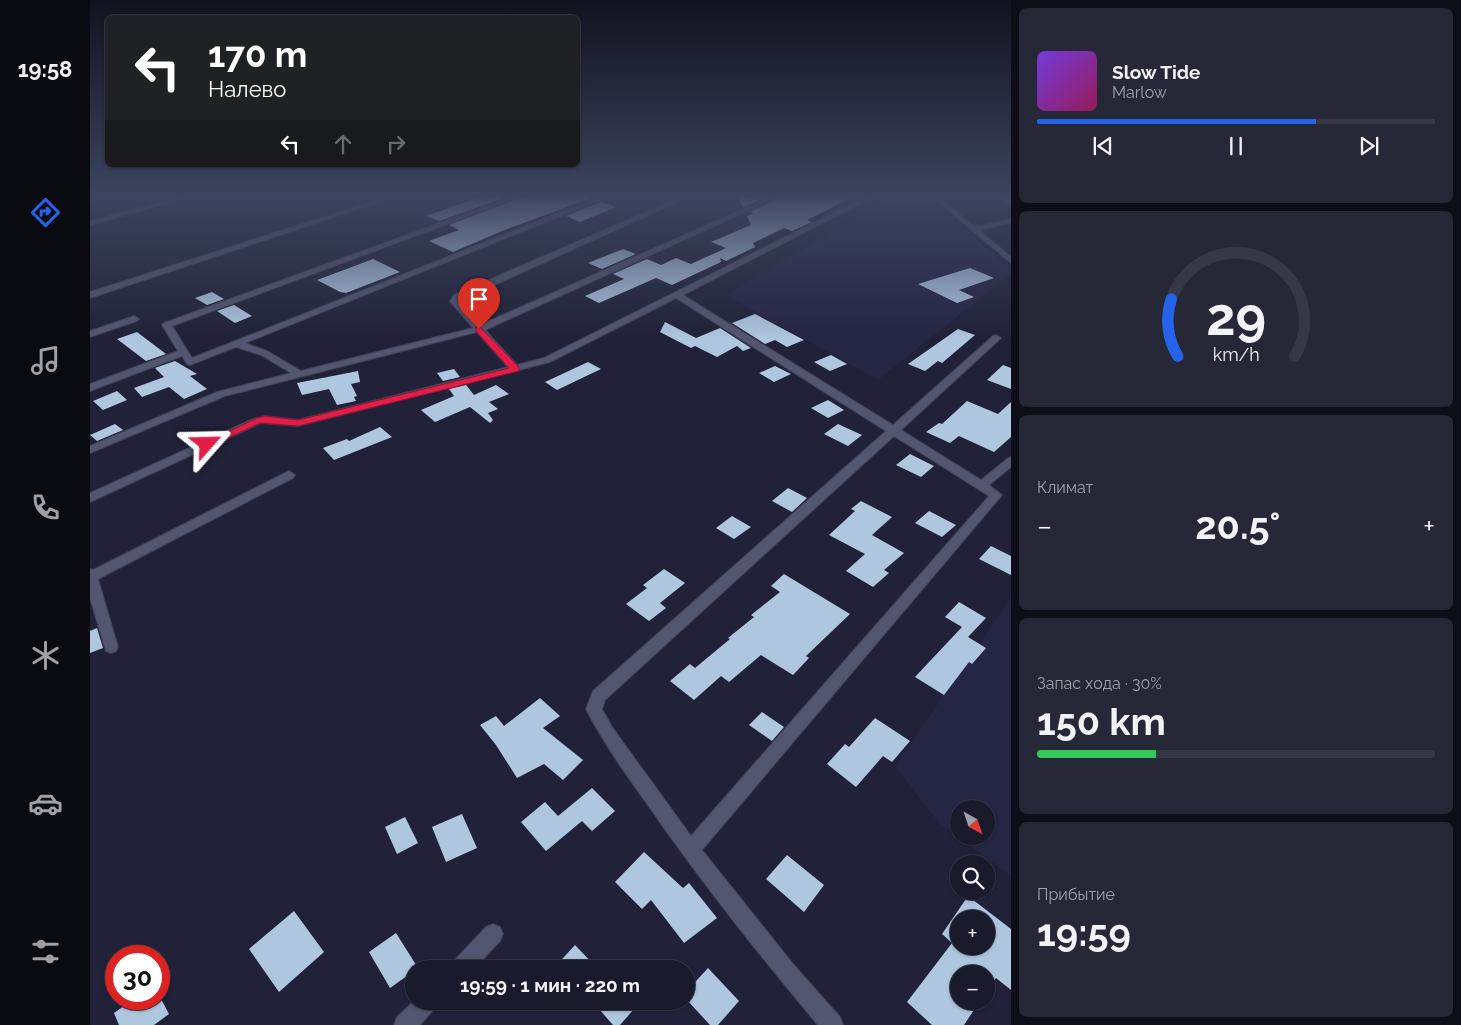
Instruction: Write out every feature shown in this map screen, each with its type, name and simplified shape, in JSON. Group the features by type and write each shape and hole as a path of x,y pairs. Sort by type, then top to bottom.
{"street":[{"path":"90,295 251,243"},
{"path":"392,243 168,325 190,362 491,243"},
{"path":"516,369 454,301 457,297 581,243"},
{"path":"90,450 221,394 479,329 673,243"},
{"path":"90,498 257,421 265,419 298,423 516,369 566,351 778,243"},
{"path":"991,243 1011,261"},
{"path":"676,294 996,495 690,850"},
{"path":"90,334 134,319"},
{"path":"833,1025 786,972 690,850 606,732 594,709 599,696 996,338"},
{"path":"238,344 264,353 299,374"},
{"path":"90,388 184,352"},
{"path":"981,486 1011,461"},
{"path":"111,647 90,576 289,475"},
{"path":"468,960 493,934"},
{"path":"404,1025 419,1010"}],"shaded area":[{"path":"814,243 980,243 1011,270 1011,273 878,380 725,295"},
{"path":"1011,598 1011,876 995,864 995,855 982,855 969,845 995,845 995,800 950,800 950,831 939,823 895,766"}],"building":[{"path":"433,243 474,243 453,252"},
{"path":"713,243 753,243 755,247 726,261 720,258 721,262 672,285 656,278 599,303 585,296 624,279 613,274 647,259 661,265 676,258 691,264 726,248"},
{"path":"623,249 636,254 602,269 588,263"},
{"path":"373,259 400,272 346,293 340,292 317,280"},
{"path":"970,268 994,278 959,290 974,297 957,303 918,284"},
{"path":"212,292 224,299 207,305 195,298"},
{"path":"234,305 252,316 235,323 217,311"},
{"path":"755,314 804,340 787,347 775,340 765,344 732,323"},
{"path":"665,322 696,338 720,328 751,348 743,351 737,346 717,357 695,346 691,348 660,332"},
{"path":"958,329 975,335 942,363 938,361 925,371 908,364"},
{"path":"137,332 166,354 146,361 117,339"},
{"path":"831,355 847,364 830,371 814,362"},
{"path":"175,361 197,374 190,376 207,389 184,399 169,387 142,397 134,388 164,377 155,368"},
{"path":"588,362 601,369 557,390 545,382"},
{"path":"1003,365 1011,368 1011,389 987,380"},
{"path":"775,366 791,374 774,382 759,373"},
{"path":"454,369 460,377 443,381 437,373"},
{"path":"358,371 360,382 351,384 357,396 354,397 356,401 337,405 329,389 302,395 297,383"},
{"path":"466,385 474,395 496,385 509,394 489,402 498,409 488,413 493,420 490,423 470,407 435,422 421,410 454,396 449,389"},
{"path":"117,391 127,400 103,410 93,401"},
{"path":"828,400 844,410 828,418 811,408"},
{"path":"967,401 998,414 1011,402 1011,437 994,452 959,436 950,443 926,432 939,423 942,424"},
{"path":"115,424 123,430 97,441 90,435"},
{"path":"838,424 862,435 848,446 824,434"},
{"path":"380,427 392,437 334,460 323,448 347,439 349,441"},
{"path":"910,454 934,466 921,477 896,465"},
{"path":"788,488 807,498 792,512 772,501"},
{"path":"861,501 892,517 872,535 904,553 884,570 889,573 873,587 846,571 865,554 829,535 855,511 851,509"},
{"path":"929,511 956,525 942,537 915,523"},
{"path":"732,516 751,527 734,539 716,528"},
{"path":"991,546 1011,556 1011,575 979,559"},
{"path":"664,569 685,583 660,603 666,608 649,621 626,604 647,588 643,585"},
{"path":"784,574 850,614 806,656 809,658 793,675 761,655 729,682 721,676 694,700 670,681 690,664 695,668 754,617 751,615 780,592 771,586"},
{"path":"959,602 986,618 968,637 986,648 972,664 969,662 944,695 915,677 962,627 945,617"},
{"path":"97,628 103,648 90,653 90,631"},
{"path":"540,698 560,716 543,728 583,760 563,780 544,764 517,778 496,745 480,725 496,716 504,726"},
{"path":"762,712 784,727 772,741 749,725"},
{"path":"875,718 910,741 892,762 883,756 856,787 827,764 845,744 849,747"},
{"path":"592,788 615,811 592,831 582,821 546,851 521,822 545,802 558,816"},
{"path":"462,814 477,848 446,862 432,827"},
{"path":"405,817 418,843 397,854 385,827"},
{"path":"644,852 683,888 689,883 717,918 684,943 651,900 642,909 615,882"},
{"path":"787,855 824,885 804,912 766,879"},
{"path":"965,900 973,900 986,910 958,910"},
{"path":"294,911 324,952 279,992 249,949"},
{"path":"995,917 1011,929 1011,990 996,978 995,980 995,965 950,965 950,1010 974,1010 964,1025 932,1025 907,1002 950,946 950,955 995,955"},
{"path":"950,922 950,941 942,934"},
{"path":"396,933 413,960 405,960 405,977 390,988 369,952"},
{"path":"575,945 589,960 561,960"},
{"path":"708,968 739,1001 718,1025 710,1025 695,1009 695,982"},
{"path":"118,1010 167,1010 169,1014 154,1025 119,1025 114,1013"},
{"path":"600,1010 633,1010 620,1025 613,1025"}],"route":[{"path":"207,444 265,419 298,423 516,369 479,329"}]}
